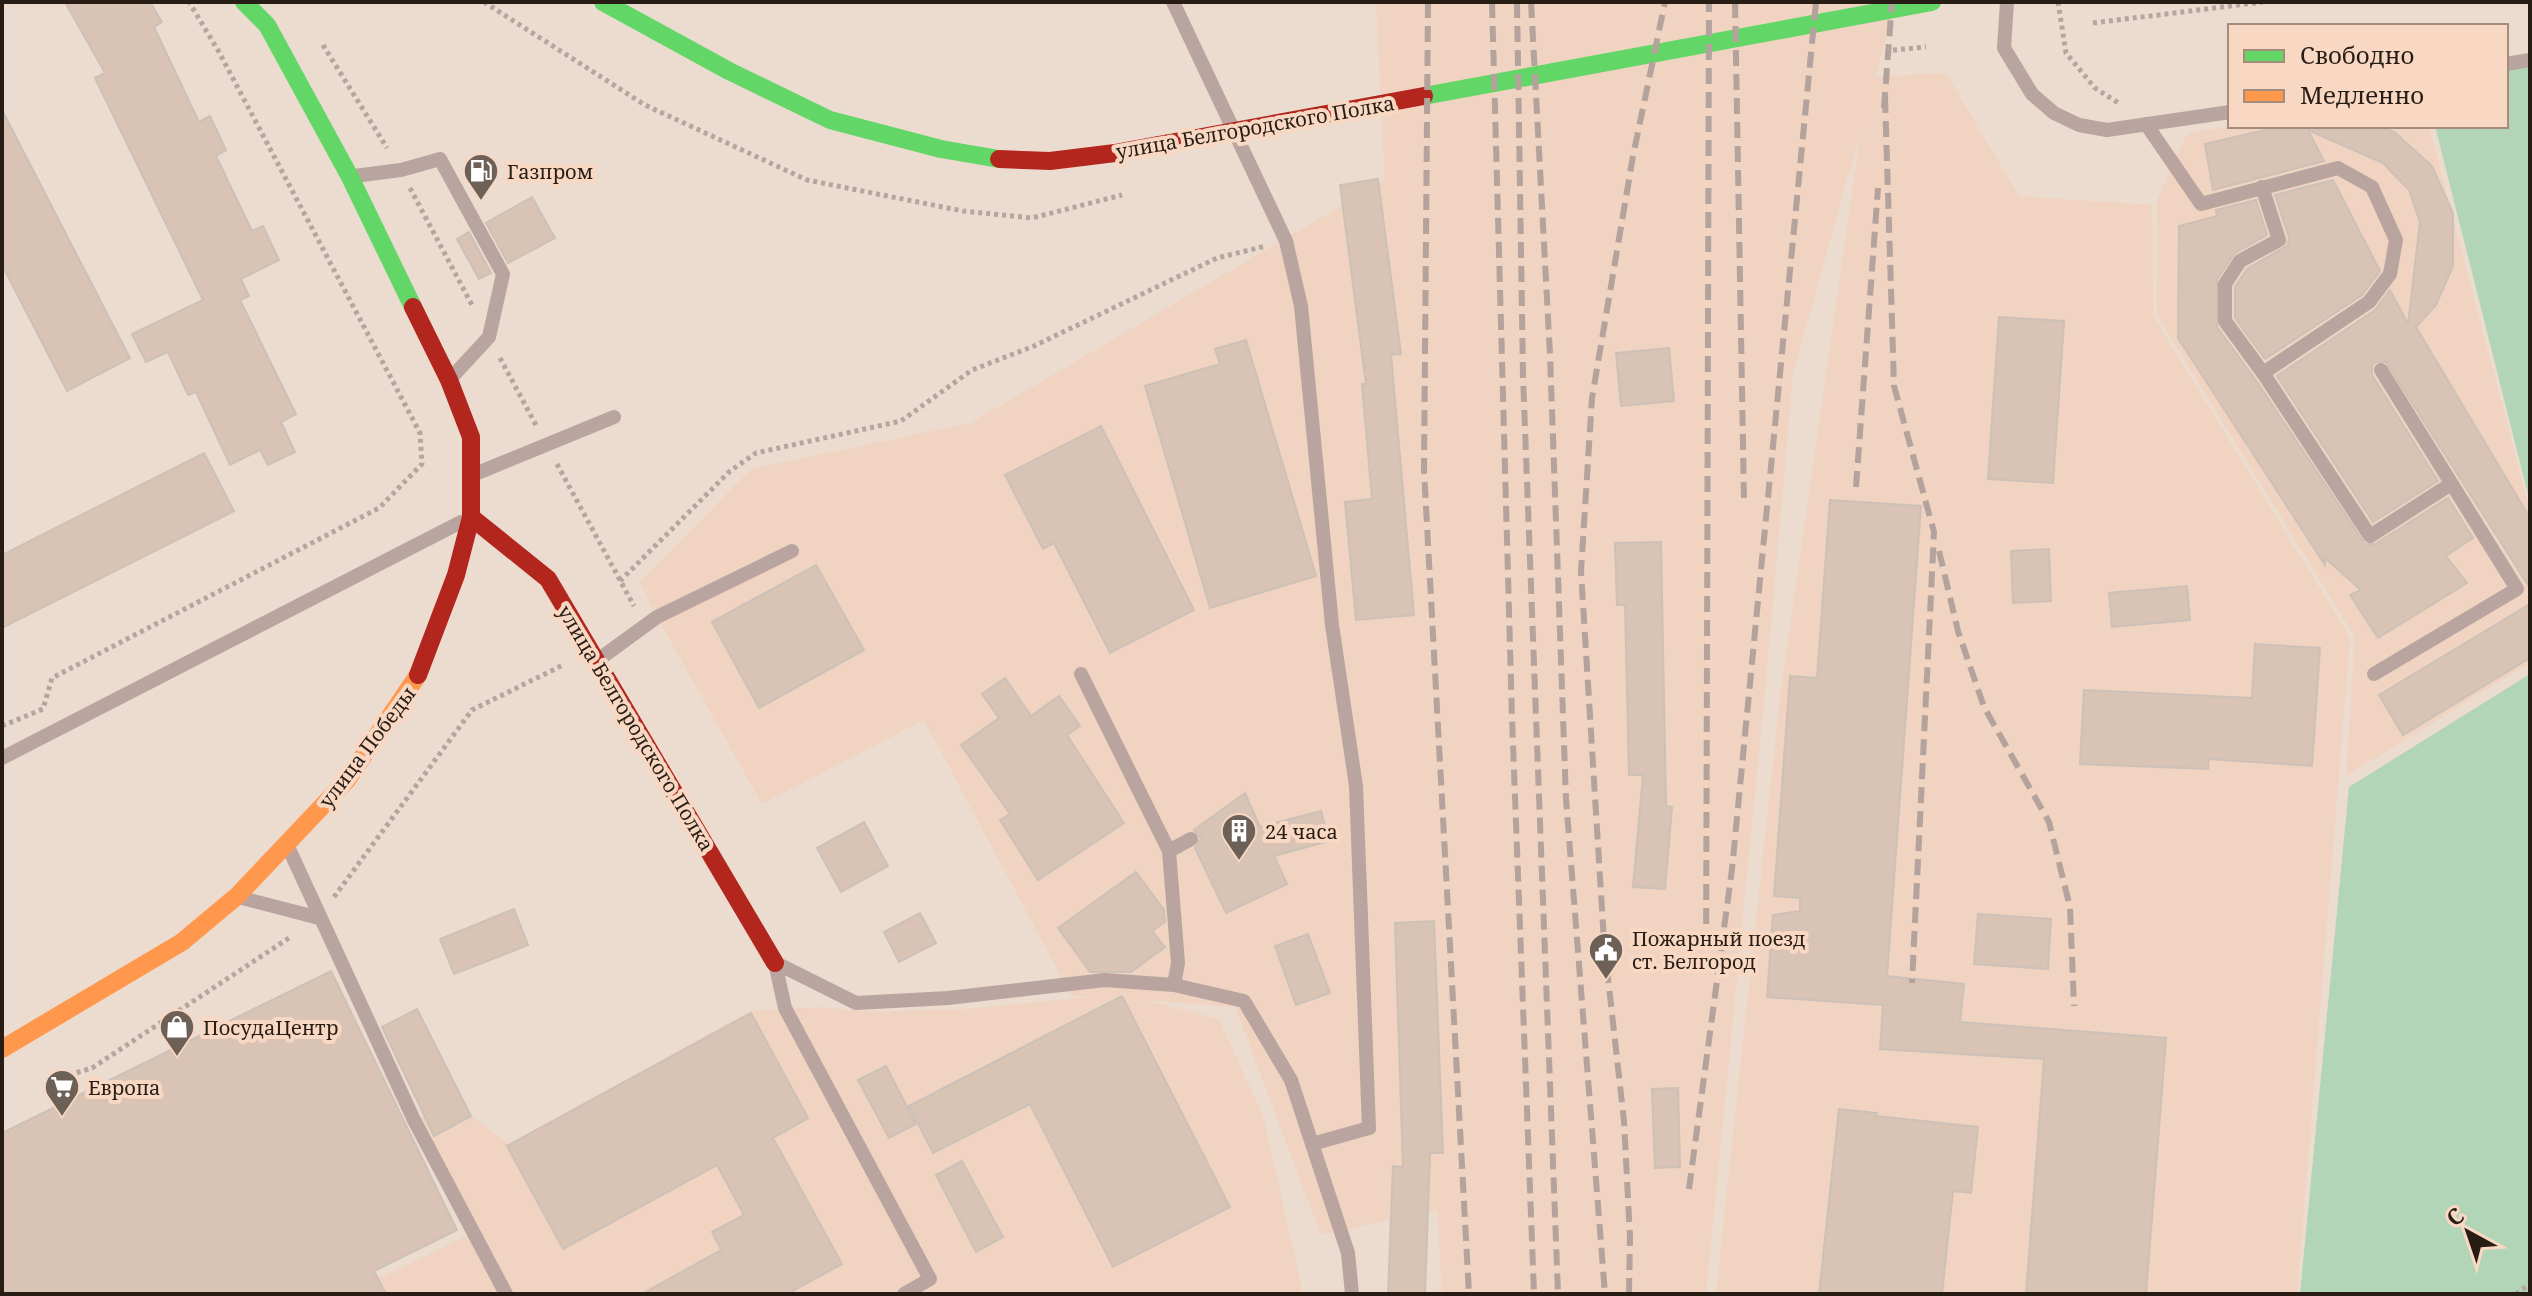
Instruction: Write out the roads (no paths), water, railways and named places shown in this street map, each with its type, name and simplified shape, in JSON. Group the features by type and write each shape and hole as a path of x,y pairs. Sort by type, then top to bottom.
{"main road":[{"path":"244,2 267,25 350,177"},
{"path":"267,2 267,25"},
{"name":"улица Белгородского Полка","path":"603,2 729,71 830,120 941,149 996,159 1050,161 1115,153 1932,2"},
{"name":"улица Победы","path":"2,1049 182,942 237,896 347,780 416,682 456,575 471,517 471,437 449,380 350,177"},
{"name":"улица Белгородского Полка","path":"471,517 548,579 775,963"}],"lane":[{"path":"1173,2 1286,241 1301,306 1332,625 1356,786 1369,1128 1312,1144"},
{"path":"2007,2 2004,48 2032,94 2054,113 2079,125 2107,130 2228,112"},
{"path":"2508,64 2530,60"},
{"path":"2146,124 2201,204 2338,168 2372,187 2396,240 2390,274 2369,302 2263,373"},
{"path":"350,177 401,170 440,159 503,274 489,337 449,380"},
{"path":"2262,187 2279,240 2240,261 2225,284 2225,321 2263,373 2370,536 2451,484"},
{"path":"2374,674 2517,589 2381,370"},
{"path":"471,475 614,417"},
{"path":"2,758 471,517"},
{"path":"597,661 657,617 792,551"},
{"path":"1081,674 1169,851 1178,963 1174,985"},
{"path":"1169,851 1191,839"},
{"path":"287,845 414,1120 506,1294"},
{"path":"237,896 319,918"},
{"path":"775,963 856,1003 948,998 1105,980 1174,985 1244,1001 1291,1080 1348,1253 1352,1294"},
{"path":"775,963 785,1008 930,1279 904,1294"}],"railway":[{"path":"1428,2 1424,470 1469,1294"},
{"path":"1492,2 1512,718 1534,1294"},
{"path":"1517,2 1523,376 1558,1294"},
{"path":"1531,2 1550,355 1566,799 1605,1294"},
{"path":"1629,1294 1630,1237 1624,1121 1604,942 1581,571 1592,398 1633,156 1665,2"},
{"path":"1706,972 1709,2"},
{"path":"1735,2 1744,499"},
{"path":"1689,1189 1732,869 1816,2"},
{"path":"1884,108 1892,2"},
{"path":"1885,97 1894,386 1934,532 1912,983"},
{"path":"1856,487 1878,188"},
{"path":"1939,551 1958,631 1984,707 2049,822 2070,907 2074,1006"}],"place":[{"name":"Газпром","path":"481,202"},
{"name":"24 часа","path":"1239,862"},
{"name":"Пожарный поезд ст. Белгород","path":"1606,981"},
{"name":"ПосудаЦентр","path":"177,1058"},
{"name":"Европа","path":"62,1118"}]}
